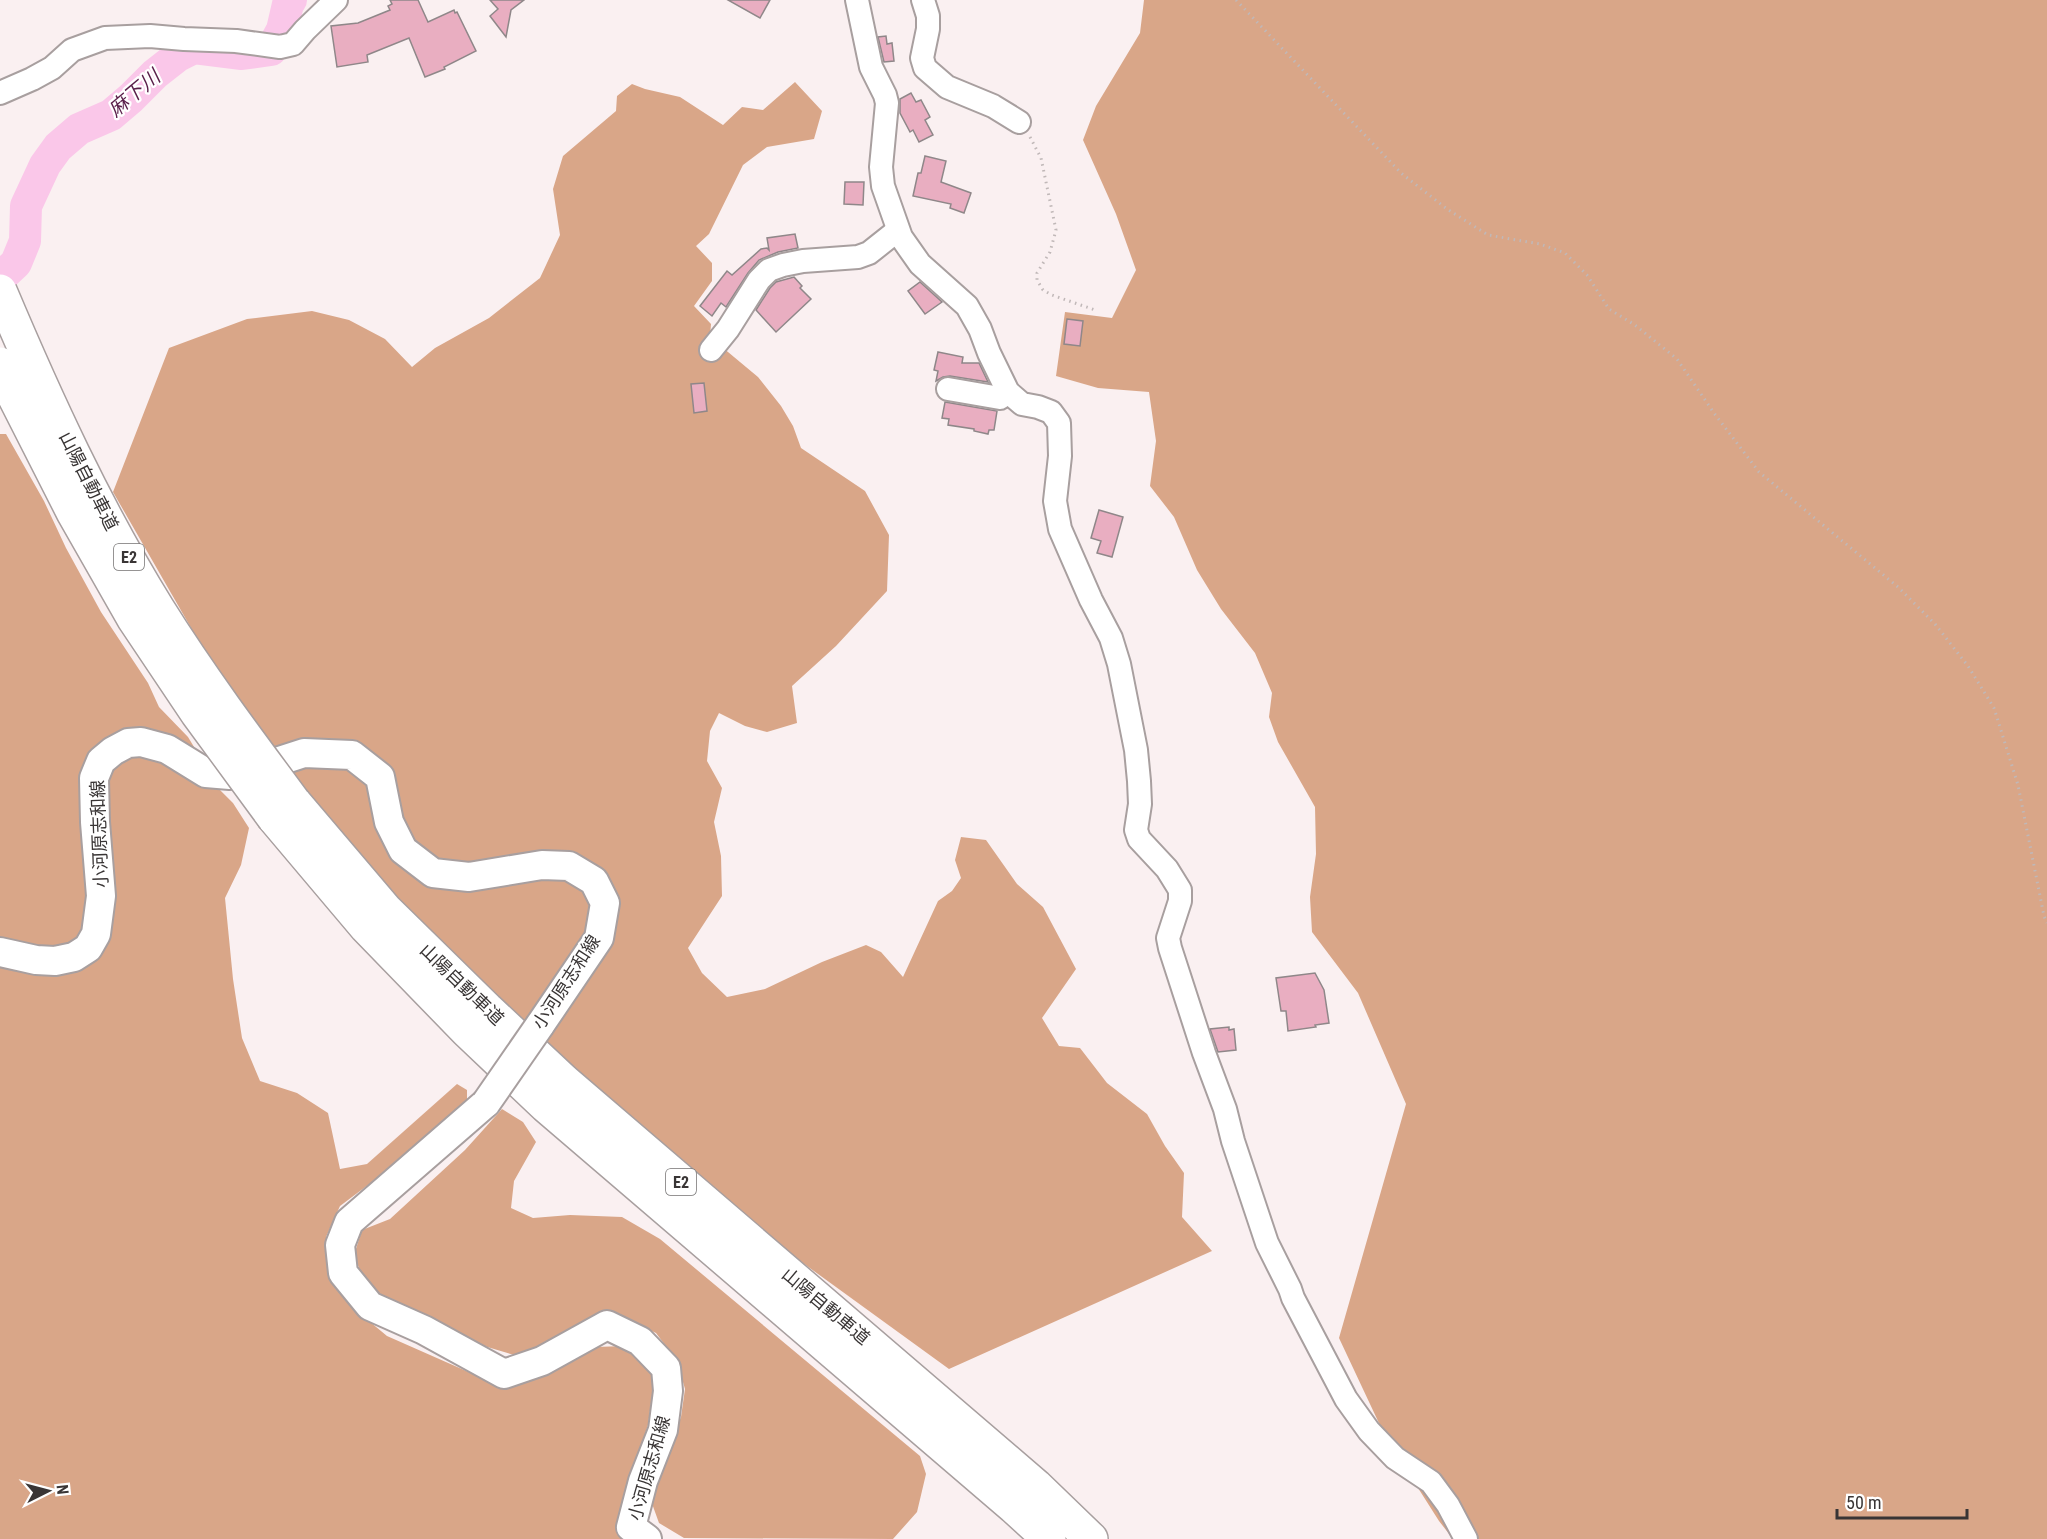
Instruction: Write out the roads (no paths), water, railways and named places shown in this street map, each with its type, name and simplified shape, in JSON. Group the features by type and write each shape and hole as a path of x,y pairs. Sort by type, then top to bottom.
{"highway":[{"name":"山陽自動車道","path":"0,291 36,376 93,491 157,607 218,700 284,810 366,927 467,1031 546,1106 962,1461 1048,1539"},
{"name":"山陽自動車道","path":"0,364 73,512 134,619 197,713 284,810 564,1081 1036,1486 1092,1539"}],"main road":[{"name":"小河原志和線","path":"0,952 36,960 55,961 74,957 88,948 96,934 101,896 94,778 100,761 128,743 141,742 167,749 206,773 230,775 304,753 352,755 380,777 389,822 403,850 433,873 469,877 542,865 569,866 594,881 605,903 599,938 540,1025 486,1102 349,1222 340,1245 343,1273 370,1306 424,1330 504,1374 542,1360 607,1325 640,1341 666,1368 668,1391 663,1430 643,1480 631,1527 647,1539"}],"street":[{"path":"0,93 32,80 52,68 72,50 105,38 150,36 236,41 280,47 293,44 336,0"},
{"path":"857,0 871,67 887,103 881,167 883,186 898,230 920,264 967,306 980,329 1008,392 1022,404 1051,412 1059,423 1060,456 1055,501 1060,529 1091,600 1111,638 1119,664 1136,750 1140,804 1136,830 1138,839 1167,869 1180,890 1180,901 1168,938 1170,948 1225,1109 1233,1141 1267,1244 1346,1399 1369,1431 1395,1458 1431,1482 1448,1505 1466,1539"},
{"path":"923,0 928,16 928,29 922,58 925,68 947,87 993,106 1019,122"},
{"path":"711,350 728,329 759,280 769,270 803,261 858,257 870,253 898,230"},
{"path":"948,389 1000,398 1008,392"}],"waterway":[{"name":"麻下川","path":"0,278 16,263 25,241 26,206 45,165 58,147 79,129 111,115 155,74 178,56 194,48 242,54 271,50 282,30 291,0"}]}
